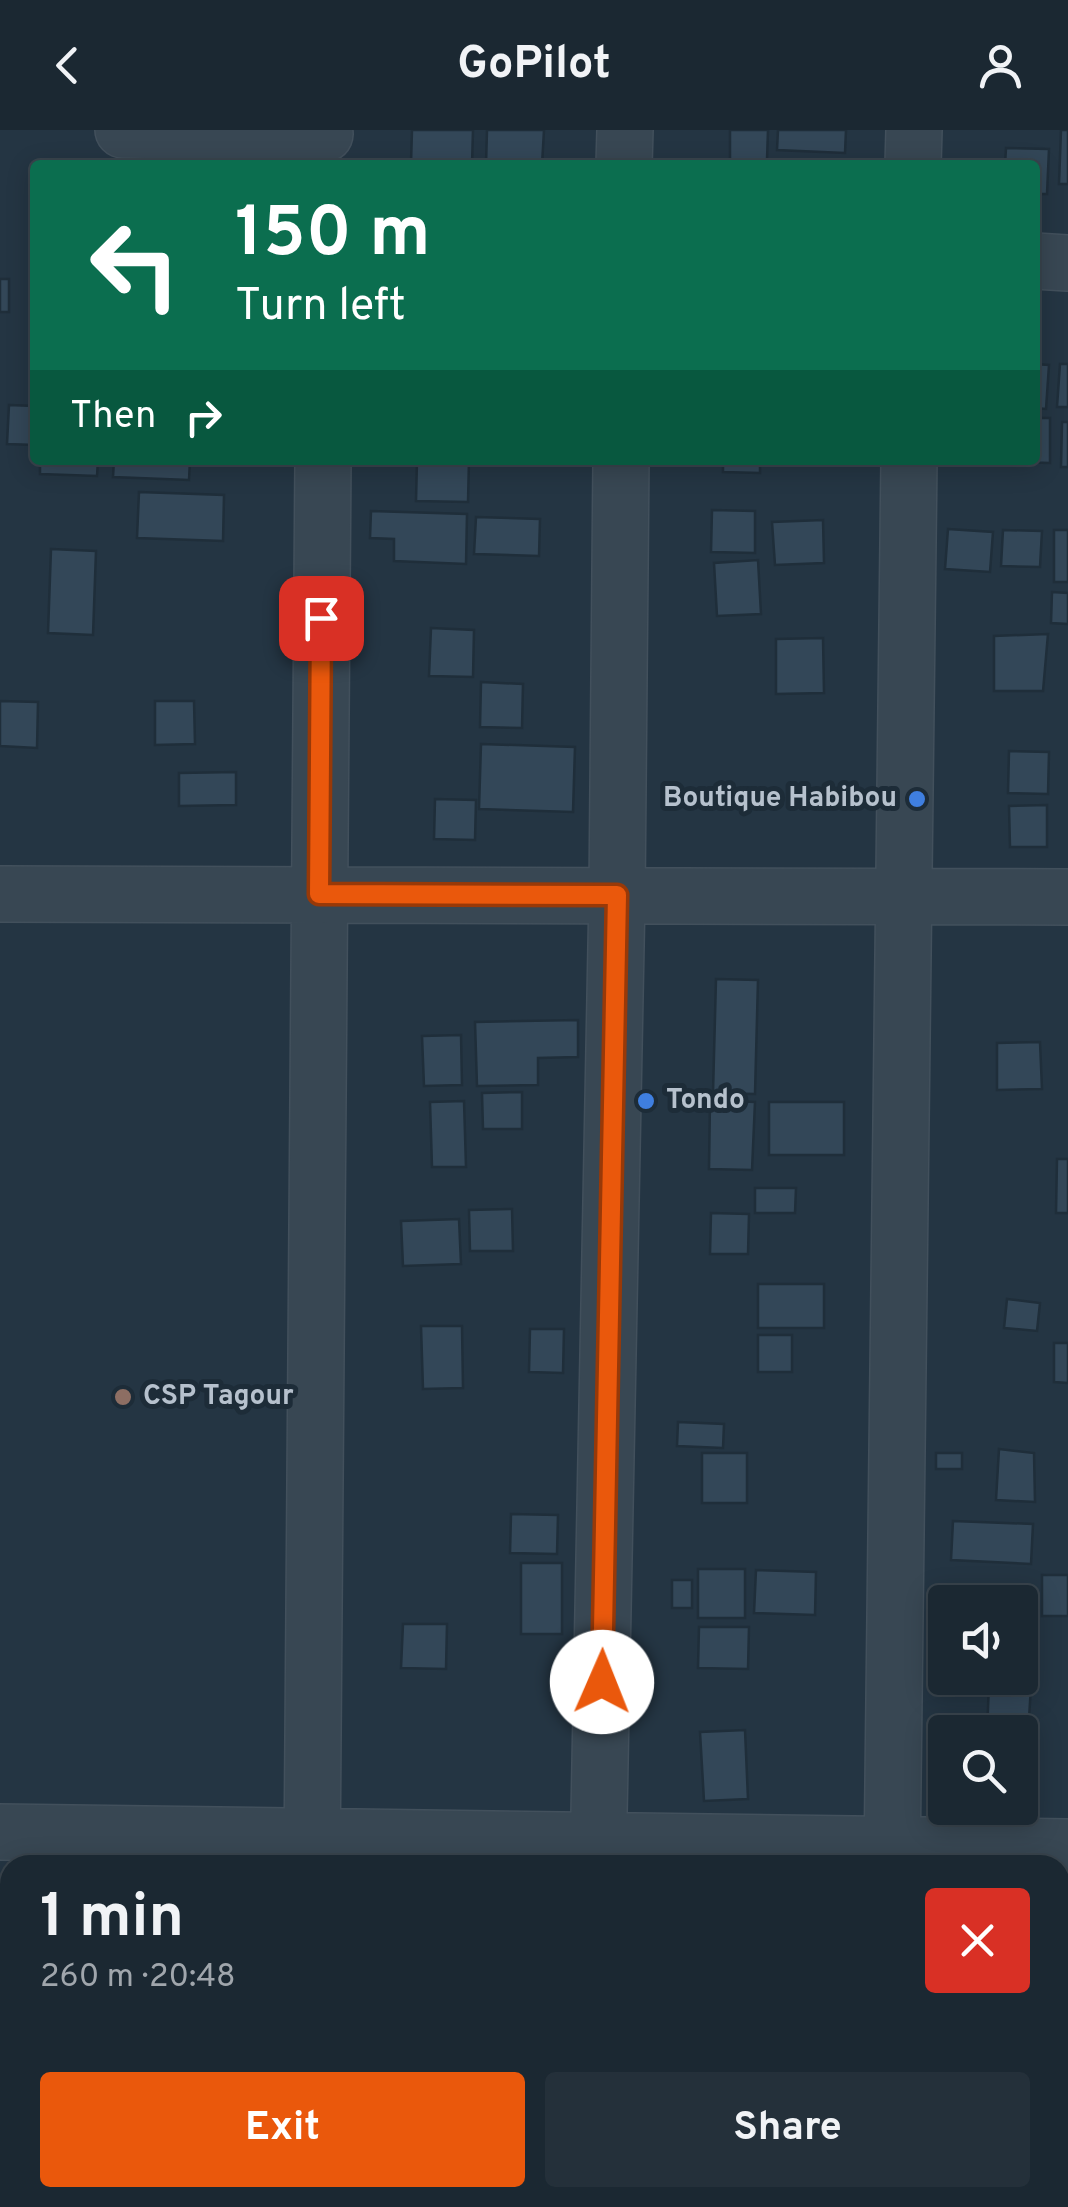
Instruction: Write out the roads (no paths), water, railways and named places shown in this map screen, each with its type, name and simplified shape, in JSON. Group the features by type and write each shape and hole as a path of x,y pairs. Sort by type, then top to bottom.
{"street":[{"path":"123,130 325,143"},
{"path":"624,130 624,160"},
{"path":"914,130 914,160"},
{"path":"1040,262 1068,263"},
{"path":"312,1850 322,465"},
{"path":"598,1852 617,895 621,465"},
{"path":"892,1855 908,465"},
{"path":"0,894 1068,897"},
{"path":"0,1832 312,1850 892,1855 1068,1847"}],"place":[{"name":"Boutique Habibou","path":"917,799"},
{"name":"Tondo","path":"646,1101"},
{"name":"CSP Tagour","path":"123,1397"}]}
